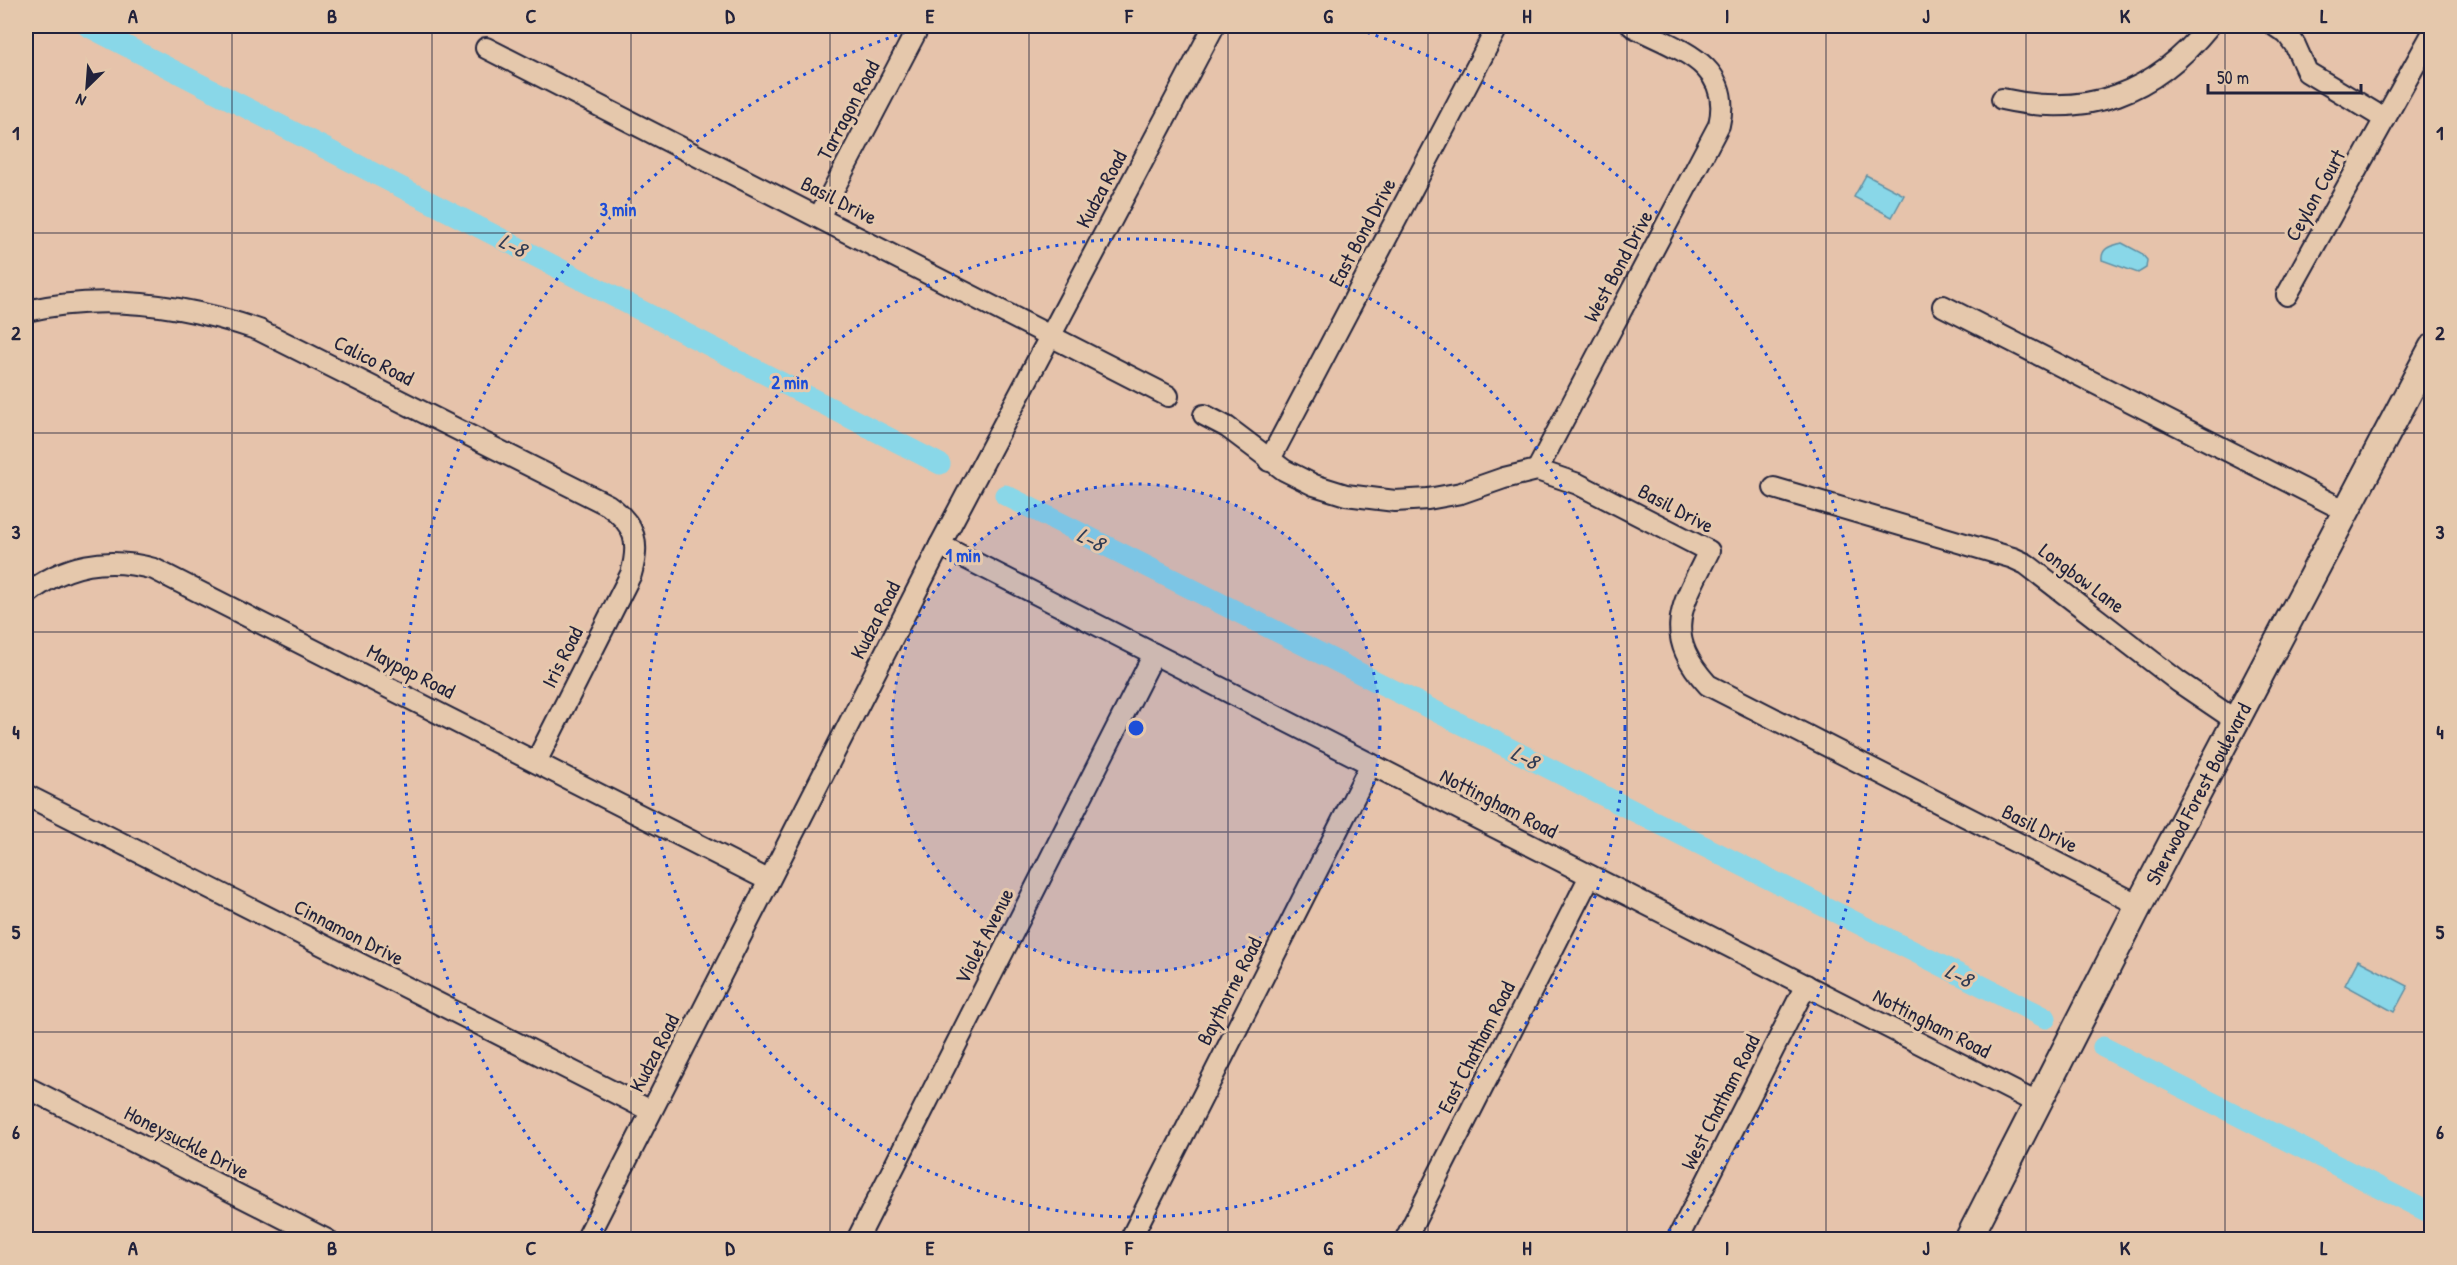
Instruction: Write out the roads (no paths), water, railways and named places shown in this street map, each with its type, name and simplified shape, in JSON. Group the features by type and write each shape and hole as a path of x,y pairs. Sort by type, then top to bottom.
{"street":[{"name":"Tarragon Road","path":"819,217 919,26"},
{"name":"Kudza Road","path":"586,1239 940,545 1214,26"},
{"name":"East Bond Drive","path":"1269,461 1498,26"},
{"name":"West Bond Drive","path":"1537,470 1719,125 1723,110 1722,94 1717,79 1707,67 1632,26"},
{"path":"2002,99 2027,105 2057,107 2102,101 2130,91 2169,68 2191,48 2209,26"},
{"path":"2275,26 2287,34 2295,45 2307,72 2385,119"},
{"name":"Ceylon Court","path":"2287,295 2432,34"},
{"name":"Basil Drive","path":"486,48 1168,396"},
{"name":"Calico Road","path":"26,311 88,303 166,305 213,315 259,330 620,513 630,525 635,540 636,555 631,574"},
{"path":"1943,306 2346,511"},
{"name":"Sherwood Forest Boulevard","path":"1968,1239 2235,720 2432,348"},
{"path":"1204,415 1227,427 1269,461 1314,485 1362,498 1395,501 1428,499 1537,470"},
{"name":"Basil Drive","path":"1537,470 1578,484 1710,551 1686,597 1679,627 1686,657 1708,685 2139,905"},
{"name":"Longbow Lane","path":"1774,488 2013,558 2026,564 2179,682 2235,720"},
{"name":"Nottingham Road","path":"940,545 2037,1103"},
{"name":"Maypop Road","path":"26,595 62,572 92,564 123,562 154,569 768,880"},
{"name":"Iris Road","path":"536,762 631,574"},
{"name":"Violet Avenue","path":"857,1239 1154,654"},
{"name":"Baythorne Road","path":"1130,1239 1371,764"},
{"name":"Cinnamon Drive","path":"26,795 651,1111"},
{"name":"East Chatham Road","path":"1405,1239 1590,876"},
{"name":"West Chatham Road","path":"1677,1239 1806,985"},
{"name":"Honeysuckle Drive","path":"26,1087 327,1239"}],"water":[{"path":"1866,175 1904,195 1892,217 1854,197"},
{"path":"2122,243 2141,253 2147,260 2146,268 2138,273 2102,260 2105,250"},
{"path":"2358,960 2408,986 2394,1012 2345,985"}],"waterway":[{"name":"L-8","path":"87,26 940,464"},
{"name":"L-8","path":"1005,495 2046,1018"},
{"name":"L-8","path":"2103,1047 2432,1214"}]}
